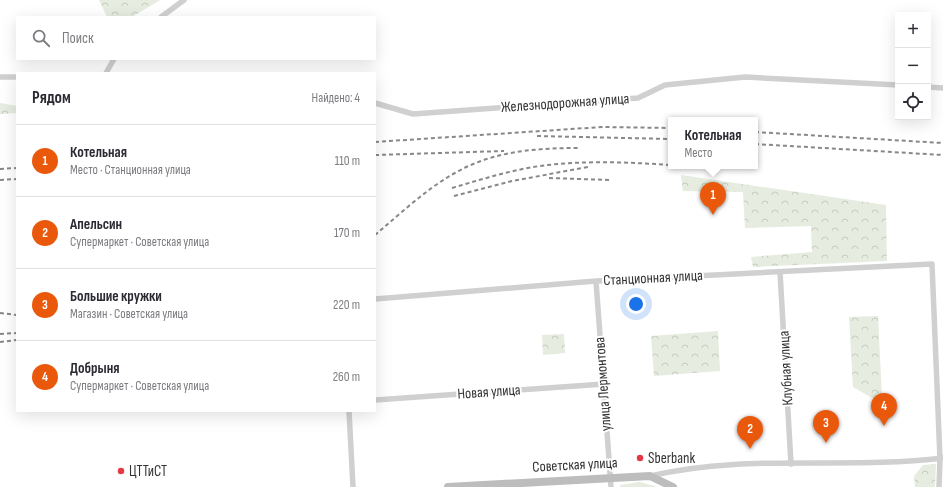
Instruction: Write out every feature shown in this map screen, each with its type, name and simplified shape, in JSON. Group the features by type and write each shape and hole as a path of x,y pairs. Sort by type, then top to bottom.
{"street":[{"path":"162,16 184,0"},
{"path":"107,72 113,60"},
{"path":"0,77 16,77"},
{"name":"Железнодорожная улица","path":"376,103 413,114 584,102 638,98 665,85 745,77 895,85"},
{"path":"931,87 943,88"},
{"name":"Станционная улица","path":"376,299 596,281 932,264 942,458"},
{"name":"Клубная улица","path":"780,272 791,464"},
{"name":"улица Лермонтова","path":"596,281 610,487"},
{"name":"Новая улица","path":"376,400 604,384"},
{"path":"349,412 353,487"},
{"path":"939,487 942,458"},
{"name":"Советская улица","path":"448,487 650,476 733,464 847,463 942,458"},
{"path":"650,476 673,487"}],"green space":[{"path":"99,0 160,0 134,16 107,16"},
{"path":"0,103 16,106 16,113 0,114"},
{"path":"681,175 886,205 887,261 753,267 751,257 812,252 811,226 745,228 743,192 683,191"},
{"path":"878,316 882,398 872,398 853,387 849,317"},
{"path":"718,331 720,371 654,376 651,336"},
{"path":"564,334 565,353 543,355 542,335"},
{"path":"936,464 935,487 915,487 914,476 923,465"},
{"path":"640,482 658,487 620,487 620,485"}],"railway":[{"path":"376,142 602,127 668,128"},
{"path":"758,132 943,143"},
{"path":"537,136 668,139"},
{"path":"758,144 943,155"},
{"path":"376,234 434,186 469,166 500,155 515,152 579,148"},
{"path":"376,155 504,151"},
{"path":"452,188 512,171 567,163 602,162 668,165"},
{"path":"454,196 512,181 588,167"},
{"path":"0,169 16,168"},
{"path":"549,178 610,180"},
{"path":"0,180 16,179"},
{"path":"0,313 16,315"},
{"path":"0,334 16,333"},
{"path":"0,342 16,340"}],"place":[{"name":"Котельная","path":"713,215"},
{"name":"Добрыня","path":"884,426"},
{"name":"Большие кружки","path":"826,443"},
{"name":"Апельсин","path":"750,449"},
{"name":"Sberbank","path":"640,458"},
{"name":"ЦТТиСТ","path":"121,471"}]}
